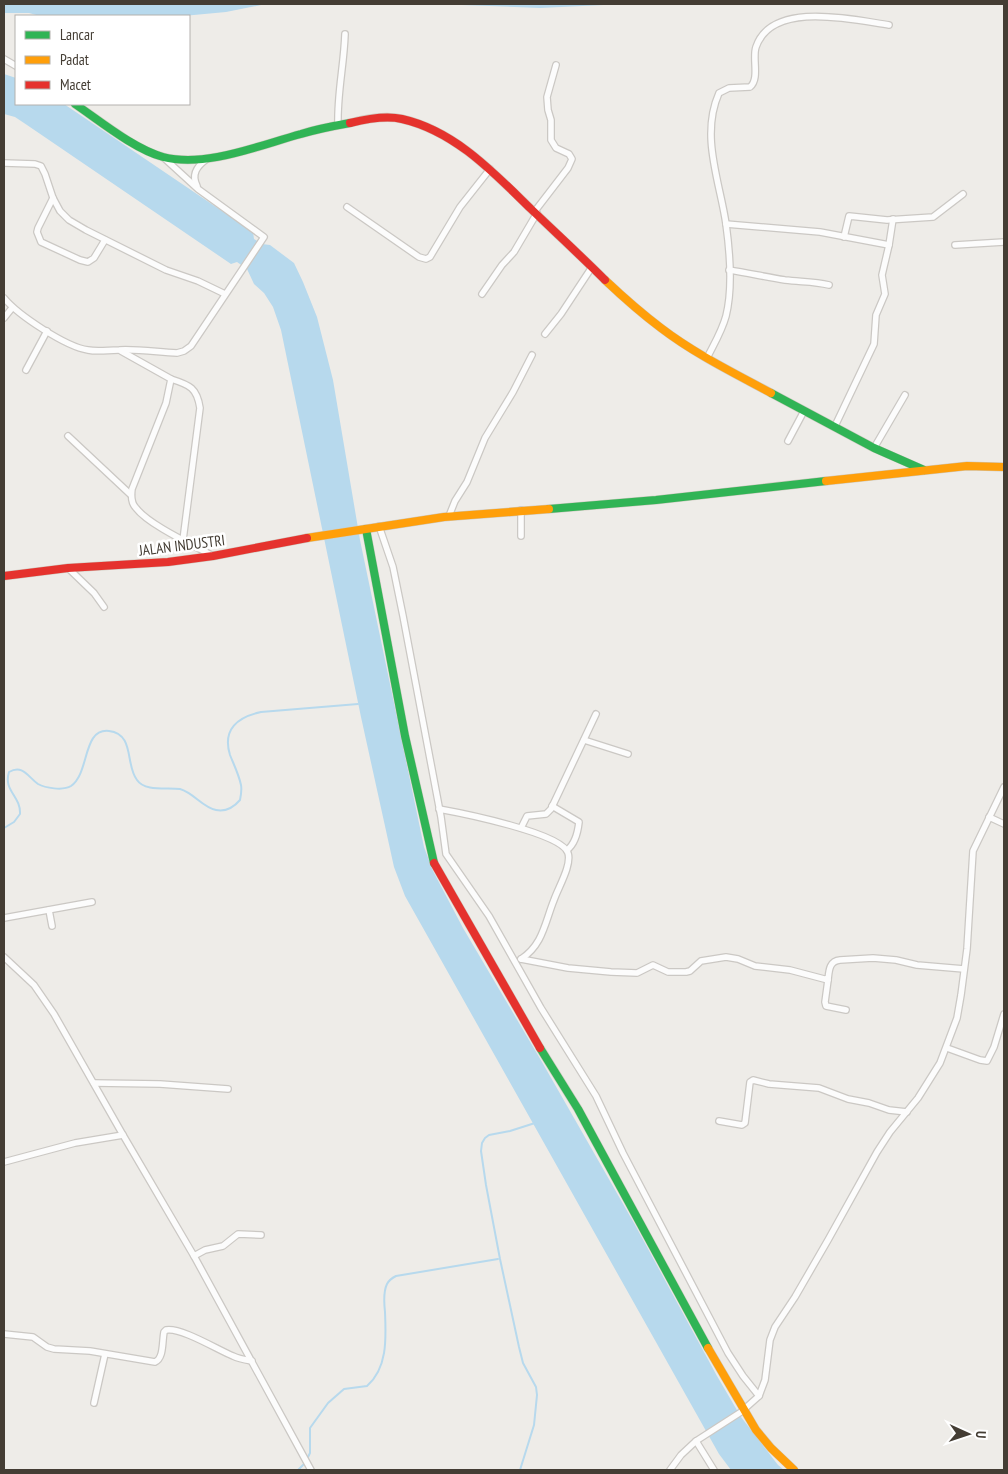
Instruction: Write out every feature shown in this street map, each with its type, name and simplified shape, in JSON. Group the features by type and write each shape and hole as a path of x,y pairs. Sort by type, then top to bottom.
{"street":[{"path":"707,358 719,335 726,314 729,270 726,224 712,155 711,135 714,109 719,93 729,88 750,87 754,83 756,48 762,34 775,25 810,16 889,25"},
{"path":"338,125 337,100 343,68 345,34"},
{"path":"4,59 15,65"},
{"path":"482,294 502,265 514,252 536,212 568,168 572,159 569,154 556,148 551,140 552,125 547,97 556,66"},
{"path":"76,105 139,147 163,157 178,159 207,159 338,125 383,117 415,121 448,137 490,169 623,297 648,318 707,358 874,448 924,470"},
{"path":"4,298 12,308 47,331 73,346 86,350 176,352 184,351 195,342 264,237 198,189 163,157"},
{"path":"198,189 194,178 195,172 200,164 207,159"},
{"path":"4,163 28,163 40,166 46,174 53,198 65,217 86,230 166,270 198,281 225,294"},
{"path":"347,207 419,257 426,259 430,257 460,207 490,169"},
{"path":"844,237 850,216 879,220 937,215 951,201 962,194"},
{"path":"53,198 38,228 38,236 41,242 88,262 94,258 105,240"},
{"path":"835,426 874,344 876,315 885,294 882,276 893,219"},
{"path":"726,224 820,232 889,245"},
{"path":"956,246 1004,242"},
{"path":"544,334 592,267"},
{"path":"729,270 783,280 816,282 829,285"},
{"path":"4,318 12,308"},
{"path":"26,370 47,331"},
{"path":"119,350 171,380 192,388 199,399 200,408 184,540"},
{"path":"449,516 467,482 486,438 532,355"},
{"path":"171,380 166,403 134,484 131,495 133,504 141,513 163,528 213,556"},
{"path":"874,448 905,395"},
{"path":"788,441 804,411"},
{"path":"68,436 131,495"},
{"name":"JALAN INDUSTRI","path":"4,576 68,568 168,562 213,556 314,537 449,516 656,500 966,466 1004,467"},
{"path":"521,510 522,536"},
{"path":"379,526 393,567 440,808 446,854 489,916 541,1008 584,1075 728,1353 759,1396"},
{"path":"364,529 405,736 433,862 578,1110 742,1410 771,1448 794,1470"},
{"path":"68,568 94,594 104,608"},
{"path":"521,828 527,816 546,814 552,806 596,714"},
{"path":"584,740 628,754"},
{"path":"670,1470 681,1455 696,1440 742,1410 759,1396 765,1380 770,1340 775,1327 795,1297 877,1152 929,1081 947,1048 958,1012 964,969 973,851 1004,787"},
{"path":"552,806 579,822 574,842 567,850"},
{"path":"440,808 521,828 560,844 567,850 569,862 553,900 543,934 537,945 521,959"},
{"path":"989,817 1004,824"},
{"path":"4,918 92,902"},
{"path":"49,910 52,926"},
{"path":"4,957 26,977 54,1014 70,1045 194,1256 311,1470"},
{"path":"514,960 521,959 578,970 637,973 653,966 668,972 686,972 690,971 701,961 726,957 738,959 755,966 790,970 828,980"},
{"path":"846,1010 828,1007 825,1004 831,964 835,960 873,958 896,960 917,965 964,969"},
{"path":"947,1048 987,1061 994,1047 1004,1014"},
{"path":"719,1121 742,1125 745,1123 750,1082 753,1080 770,1084 819,1088 848,1099 869,1103 889,1110 907,1112"},
{"path":"94,1083 160,1084 228,1089"},
{"path":"4,1162 80,1142 123,1135"},
{"path":"194,1256 205,1250 223,1246 238,1234 261,1235"},
{"path":"4,1334 33,1337 49,1348 157,1362 161,1356 164,1332 172,1330 198,1339 235,1357 252,1361"},
{"path":"94,1403 105,1354"},
{"path":"696,1440 714,1470"}],"water":[{"path":"4,4 266,4 226,12 190,15 36,15 29,13 4,13"},
{"path":"434,4 625,4 540,8"},
{"path":"4,74 15,78 15,105 65,105 253,232 254,239 262,244 270,245 294,263 317,317 333,380 360,540 424,847 433,871 463,928 634,1223 741,1417 778,1465 784,1470 731,1470 719,1454 405,896 394,867 281,330 273,307 264,293 254,284 247,269 237,262 231,264 15,117 4,114"}],"waterway":[{"path":"4,828 14,822 20,814 20,808 8,784 9,772 22,770 38,784 45,787 68,788 77,780 90,744 94,736 100,732 109,731 117,733 123,738 133,774 141,784 151,788 180,789 211,808 223,810 235,805 241,796 240,781 228,746 230,731 239,721 261,712 358,704"},
{"path":"520,1470 534,1425 537,1395 536,1387 523,1363 519,1347 500,1259 481,1151 482,1143 489,1135 535,1123"},
{"path":"307,1459 310,1453 310,1428 328,1403 344,1389 367,1386 379,1370 385,1342 384,1294 390,1280 396,1276 498,1259"},
{"path":"298,1470 305,1463"}],"traffic: fast":[{"path":"76,105 141,148 163,157 180,160 197,160 233,154 313,131 350,123"},
{"path":"771,393 874,448 924,470"},
{"path":"549,509 656,500 826,481"},
{"path":"366,529 405,736 434,863"},
{"path":"540,1048 578,1109 708,1348"}],"traffic: slow":[{"path":"605,280 639,311 687,346 771,393"},
{"path":"826,481 967,466 1004,467"},
{"path":"307,538 444,517 549,509"},
{"path":"708,1348 756,1430 771,1448 794,1470"}],"traffic: jam":[{"path":"350,123 382,117 402,119 421,125 456,143 503,181 605,280"},
{"path":"4,576 68,568 168,562 213,556 307,538"},
{"path":"434,863 540,1048"}]}
